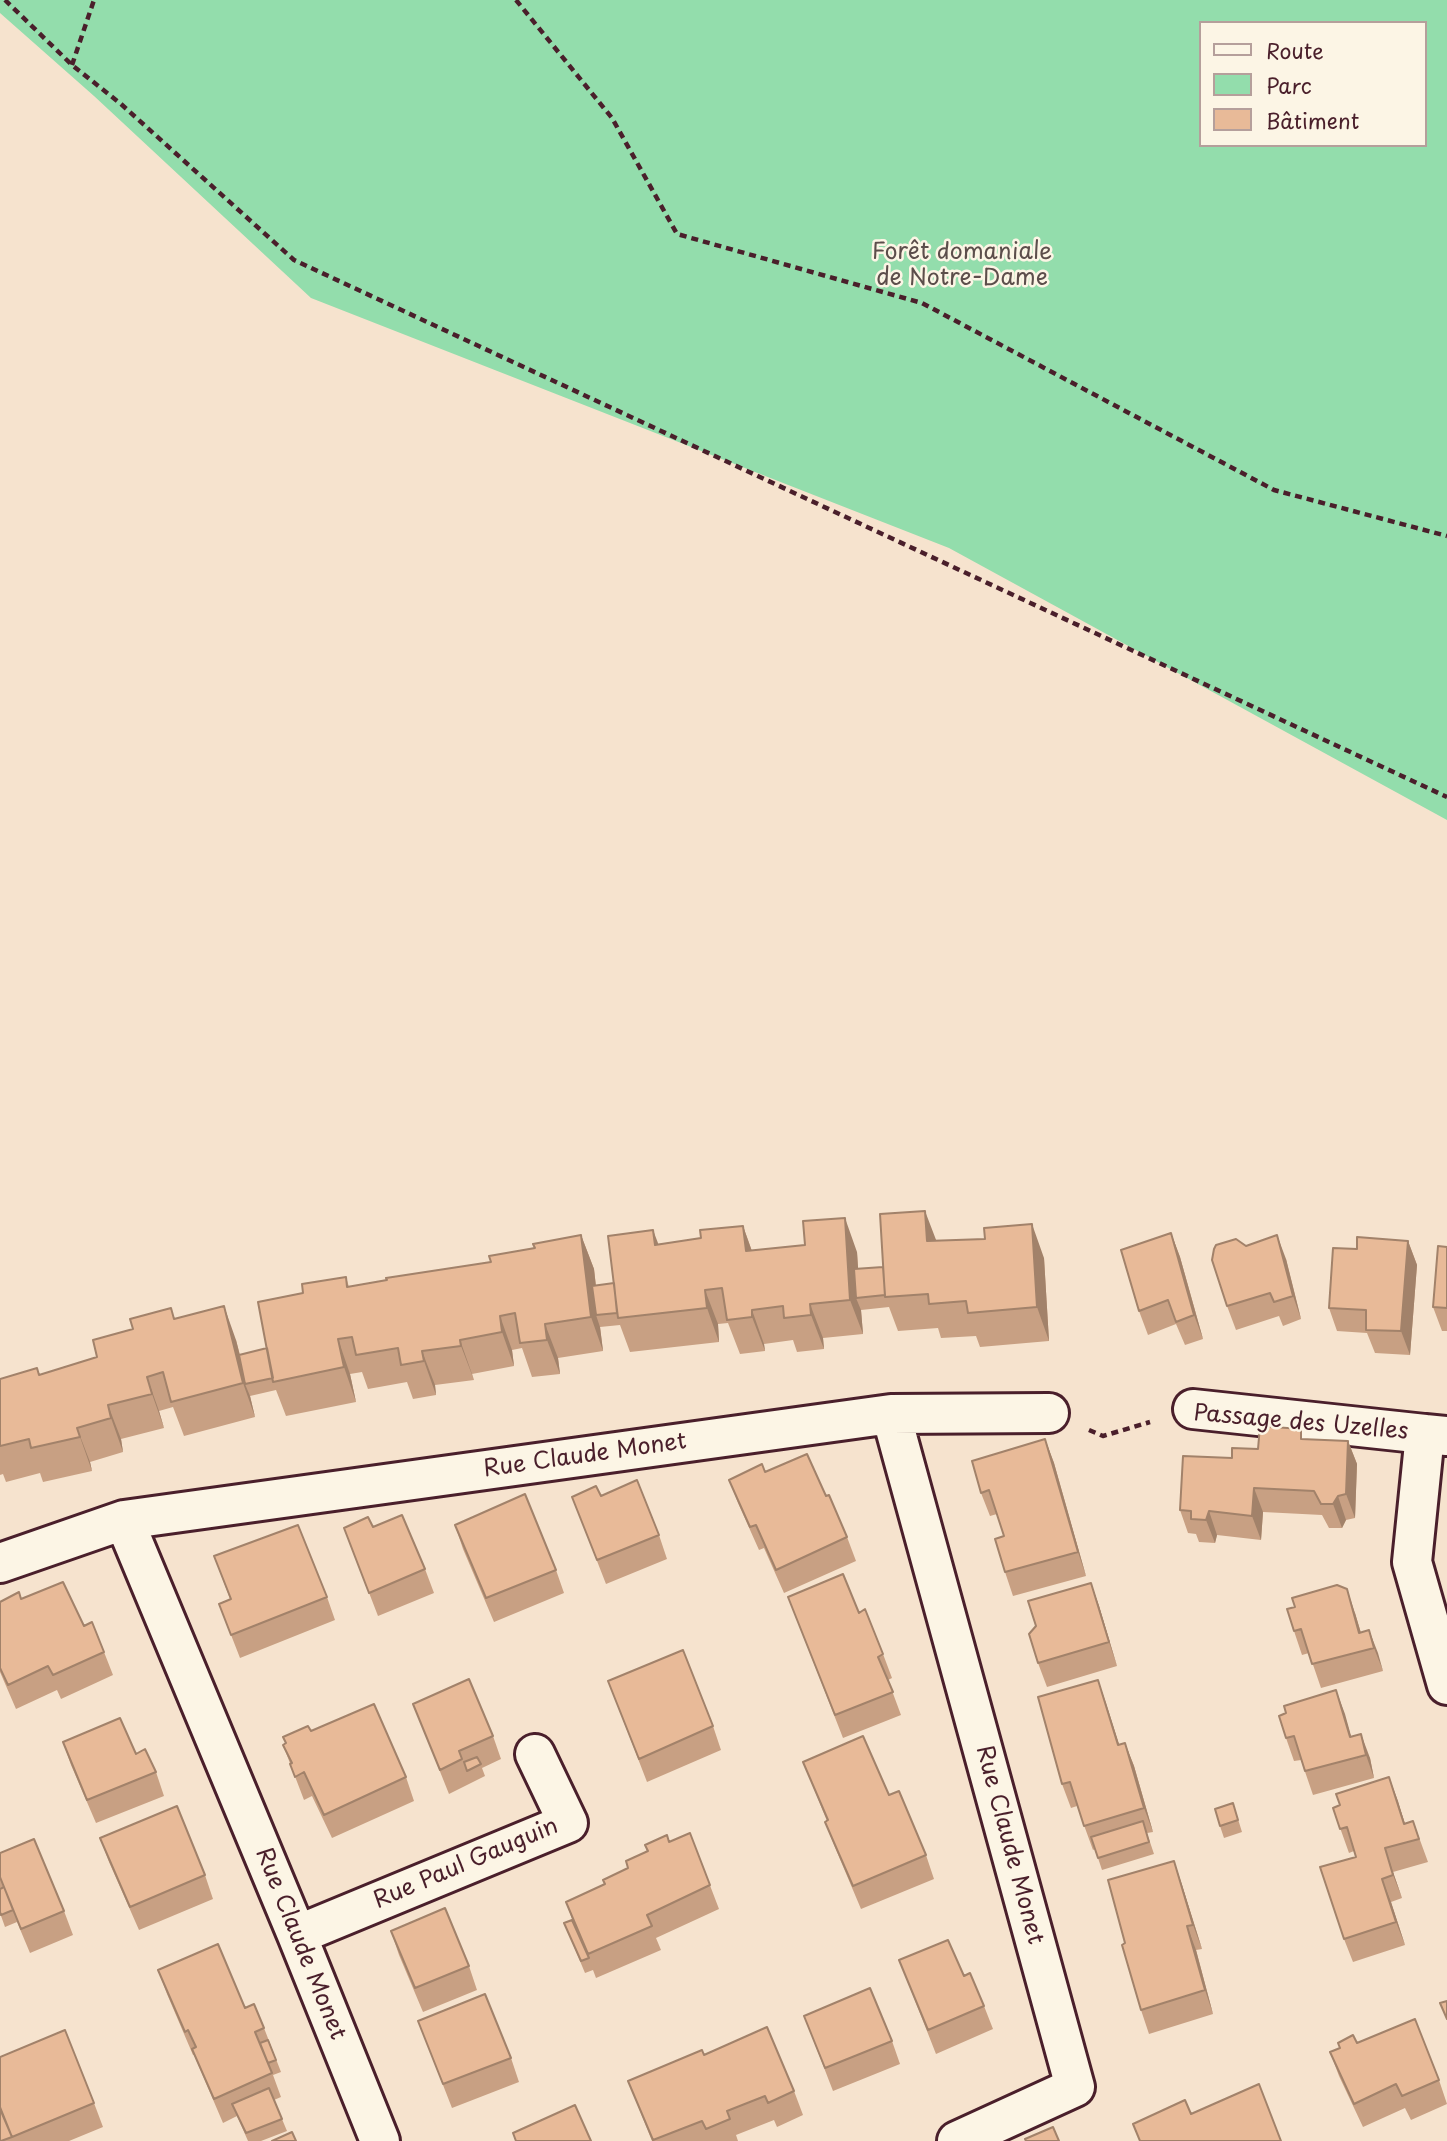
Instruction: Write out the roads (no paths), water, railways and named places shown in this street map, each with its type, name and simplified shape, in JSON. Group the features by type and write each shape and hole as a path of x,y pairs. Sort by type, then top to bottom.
{"street":[{"name":"Passage des Uzelles","path":"1193,1409 1436,1435"},
{"path":"891,1414 1049,1413"},
{"name":"Rue Claude Monet","path":"380,2141 124,1520 891,1414 1075,2087 957,2141"},
{"path":"1436,1435 1412,1562 1447,1685"},
{"path":"0,1563 124,1520"},
{"name":"Rue Paul Gauguin","path":"297,1935 568,1823 535,1754"}],"park label":[{"name":"Forêt domaniale de Notre-Dame","path":"962,266"}]}
